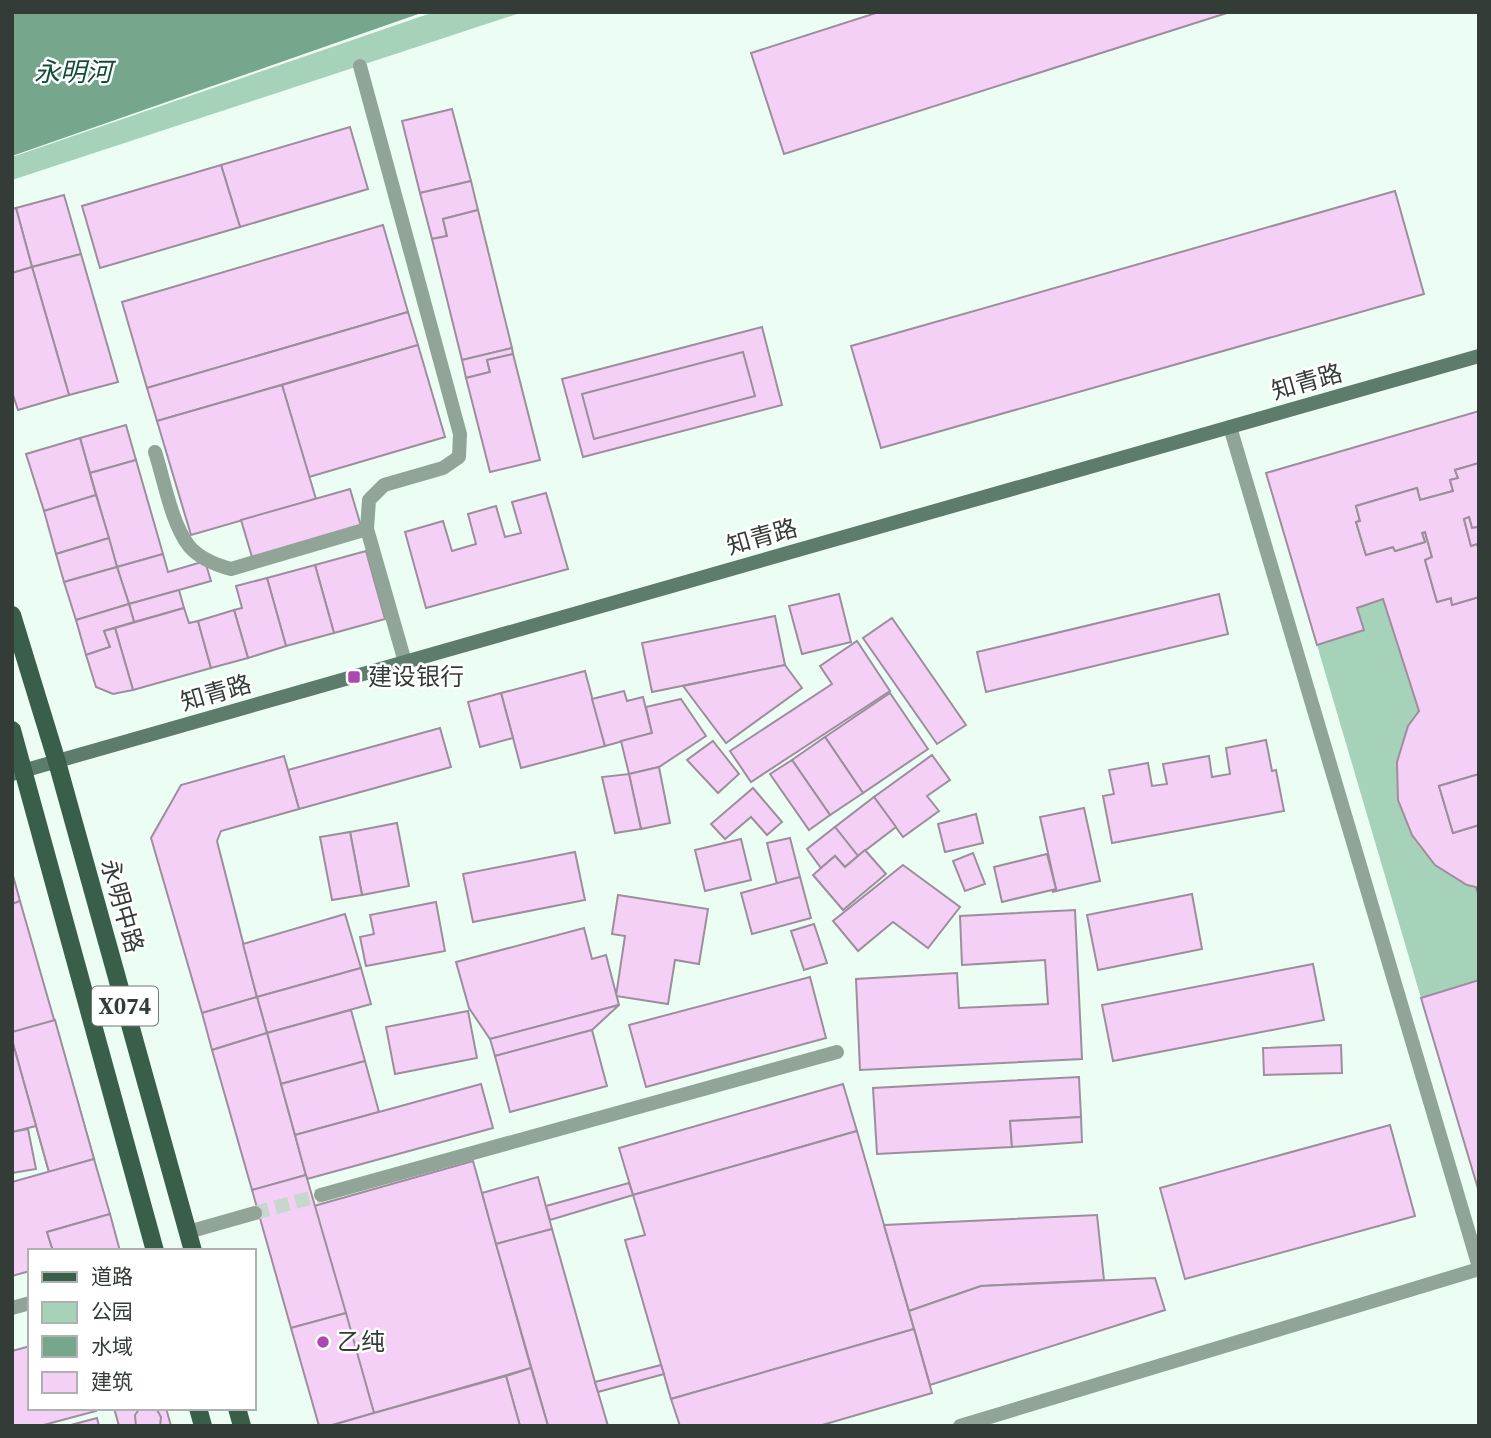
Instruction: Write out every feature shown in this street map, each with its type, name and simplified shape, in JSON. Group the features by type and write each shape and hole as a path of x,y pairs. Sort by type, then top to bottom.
{"main road":[{"name":"知青路","path":"18,772 1479,356"},
{"name":"永明中路","path":"12,615 57,762 192,1249"},
{"name":"X074","path":"12,730 18,772 154,1249"}],"street":[{"path":"360,66 460,433 459,457 443,468 384,485 369,500 367,529 405,662"},
{"path":"960,1426 1479,1268 1230,427"},
{"path":"155,452 179,529 190,547 214,565 232,569 367,529"},
{"path":"321,1195 837,1052"},
{"path":"188,1232 255,1213"}],"green space":[{"path":"434,12 523,12 12,180 12,157"},
{"path":"1383,599 1419,711 1408,726 1398,800 1412,835 1435,865 1467,885 1476,887 1479,897 1479,980 1421,998 1317,645 1363,630 1357,608"}],"water":[{"name":"永明河","path":"12,12 424,12 12,156"}],"building":[{"path":"879,12 1230,12 784,154 751,53"},
{"path":"452,109 471,181 420,193 402,121"},
{"path":"350,127 368,189 240,227 221,165"},
{"path":"221,165 240,227 100,268 82,206"},
{"path":"471,181 478,210 443,219 447,236 432,239 420,193"},
{"path":"1395,191 1424,294 881,448 851,346"},
{"path":"64,195 81,254 32,267 16,208"},
{"path":"16,208 32,267 12,273 12,209"},
{"path":"478,210 512,348 462,360 432,239 447,236 443,219"},
{"path":"383,225 408,312 147,388 122,302"},
{"path":"81,254 118,382 69,395 32,267"},
{"path":"32,267 69,395 18,410 12,392 12,273"},
{"path":"408,312 418,345 157,421 147,388"},
{"path":"762,327 782,405 583,457 562,379"},
{"path":"418,345 445,437 309,477 282,385"},
{"path":"512,348 513,354 487,360 490,372 466,378 462,360"},
{"path":"743,352 755,396 594,439 582,394"},
{"path":"513,354 540,460 490,472 466,378 490,372 487,360"},
{"path":"282,385 316,499 191,535 157,421"},
{"path":"1479,411 1479,463 1455,470 1458,478 1450,480 1453,491 1420,500 1417,488 1356,506 1360,521 1356,522 1366,555 1393,547 1395,551 1425,542 1422,533 1425,532 1432,557 1425,560 1437,602 1451,598 1452,605 1479,597 1479,774 1439,786 1453,833 1479,825 1479,897 1476,887 1467,885 1435,865 1412,835 1398,800 1397,762 1408,726 1419,711 1383,599 1357,608 1364,630 1317,645 1266,473"},
{"path":"126,425 136,460 90,473 80,438"},
{"path":"80,438 96,495 44,511 26,454"},
{"path":"136,460 163,554 117,567 90,473"},
{"path":"1479,463 1479,527 1472,528 1469,517 1464,519 1471,546 1477,544 1479,550 1479,597 1452,605 1451,598 1437,602 1425,560 1432,557 1425,532 1422,533 1425,542 1395,551 1393,547 1366,555 1356,522 1360,521 1356,506 1417,488 1420,500 1453,491 1450,480 1458,478 1455,470"},
{"path":"350,489 361,526 252,557 241,520"},
{"path":"546,493 568,569 426,608 405,532 443,521 452,551 476,544 468,514 496,506 505,537 521,533 512,502"},
{"path":"96,495 109,538 56,554 44,511"},
{"path":"1469,517 1472,528 1479,527 1479,550 1477,544 1471,546 1464,519"},
{"path":"109,538 117,567 64,582 56,554"},
{"path":"366,551 385,619 334,633 315,565"},
{"path":"163,554 168,572 205,561 211,581 129,604 117,567"},
{"path":"315,565 334,633 286,646 267,578"},
{"path":"117,567 129,604 76,620 64,582"},
{"path":"267,578 286,646 248,658 234,610 242,608 236,586"},
{"path":"179,590 184,608 134,622 129,604"},
{"path":"839,594 851,642 802,654 789,606"},
{"path":"1219,594 1228,634 986,692 977,652"},
{"path":"129,604 134,622 104,631 110,647 86,655 76,620"},
{"path":"184,608 189,623 198,621 211,668 133,690 115,628"},
{"path":"234,610 248,658 211,668 198,621"},
{"path":"775,616 785,665 652,692 642,643"},
{"path":"892,618 966,725 937,744 863,638"},
{"path":"115,628 133,690 113,694 96,687 86,655 110,647 104,631"},
{"path":"857,641 890,691 751,782 730,751 832,684 820,666"},
{"path":"785,665 802,688 726,743 683,686"},
{"path":"585,671 605,746 521,768 501,693"},
{"path":"624,691 627,701 643,697 652,733 605,746 592,699"},
{"path":"501,693 513,738 480,747 468,702"},
{"path":"890,693 928,749 863,793 825,737"},
{"path":"681,699 706,736 659,767 629,774 621,741 652,733 646,707"},
{"path":"440,728 451,767 299,809 288,770"},
{"path":"825,737 863,793 830,815 792,760"},
{"path":"1266,740 1272,771 1276,770 1284,811 1112,843 1103,796 1114,794 1109,770 1148,763 1152,786 1167,784 1163,764 1209,756 1212,777 1230,774 1226,748"},
{"path":"713,741 739,774 718,793 687,760"},
{"path":"932,755 950,780 927,796 939,811 903,837 874,797"},
{"path":"284,756 299,809 221,831 217,841 257,997 202,1013 151,838 181,785"},
{"path":"792,760 830,815 809,830 770,774"},
{"path":"659,767 670,823 641,829 629,774"},
{"path":"629,774 641,829 615,833 602,777"},
{"path":"1479,774 1479,825 1453,833 1439,786"},
{"path":"753,788 782,822 767,835 751,817 725,839 711,824"},
{"path":"874,797 896,827 858,856 835,827"},
{"path":"1084,808 1100,881 1052,892 1056,889 1040,817"},
{"path":"976,814 983,843 945,852 938,824"},
{"path":"397,823 409,886 362,895 350,832"},
{"path":"835,827 858,856 845,867 835,856 821,868 807,849"},
{"path":"350,832 362,895 332,900 320,837"},
{"path":"790,838 800,877 777,884 767,843"},
{"path":"741,839 751,880 705,891 695,850"},
{"path":"865,850 886,874 843,910 813,875 835,856 845,867"},
{"path":"575,852 585,900 473,922 463,874"},
{"path":"973,853 985,884 965,891 953,861"},
{"path":"1047,854 1056,889 1002,902 994,867"},
{"path":"903,865 960,907 928,948 893,922 858,951 833,921"},
{"path":"12,872 20,901 12,904"},
{"path":"800,877 811,918 752,934 741,893"},
{"path":"1192,894 1202,949 1098,970 1087,915"},
{"path":"618,895 708,909 699,964 675,960 668,1004 616,996 625,936 612,934"},
{"path":"20,901 94,1159 49,1172 12,1040 12,904"},
{"path":"436,902 445,951 366,966 360,937 374,934 370,915"},
{"path":"1075,910 1082,1059 860,1070 856,979 957,973 959,1008 1048,1004 1045,960 962,965 960,916"},
{"path":"345,914 361,968 257,997 243,944"},
{"path":"814,924 827,963 804,970 791,931"},
{"path":"584,928 592,959 606,955 619,1005 490,1039 469,1008 456,962"},
{"path":"1313,964 1324,1020 1113,1061 1102,1005"},
{"path":"361,968 371,1004 267,1033 257,997"},
{"path":"810,977 826,1038 646,1087 629,1025"},
{"path":"1479,980 1479,1192 1421,998"},
{"path":"257,997 267,1033 212,1050 202,1013"},
{"path":"619,1005 592,1030 495,1056 490,1039"},
{"path":"351,1010 365,1061 281,1084 267,1033"},
{"path":"468,1011 477,1058 395,1074 386,1027"},
{"path":"55,1020 94,1159 49,1172 12,1032"},
{"path":"592,1030 607,1086 510,1112 495,1056"},
{"path":"267,1033 306,1175 252,1190 212,1050"},
{"path":"12,1040 36,1126 12,1132"},
{"path":"1341,1045 1342,1073 1264,1075 1263,1048"},
{"path":"365,1061 379,1112 295,1135 281,1084"},
{"path":"1079,1077 1081,1117 1010,1121 1012,1147 877,1154 873,1088"},
{"path":"481,1084 493,1128 307,1179 295,1135"},
{"path":"843,1084 857,1131 633,1195 619,1148"},
{"path":"1081,1117 1082,1142 1012,1147 1010,1121"},
{"path":"1390,1125 1415,1216 1185,1279 1160,1188"},
{"path":"28,1129 36,1169 12,1173 12,1132"},
{"path":"857,1131 914,1329 671,1399 625,1240 645,1235 633,1195"},
{"path":"94,1159 110,1214 47,1232 52,1249 28,1249 28,1272 12,1276 12,1182"},
{"path":"473,1161 531,1368 374,1413 314,1206"},
{"path":"306,1175 346,1313 291,1328 252,1190"},
{"path":"538,1177 552,1229 496,1244 482,1193"},
{"path":"629,1183 633,1195 550,1220 546,1206"},
{"path":"110,1214 119,1249 52,1249 47,1232"},
{"path":"1097,1215 1104,1280 981,1286 909,1311 884,1225"},
{"path":"552,1229 608,1426 548,1426 496,1244"},
{"path":"1155,1278 1165,1310 930,1385 909,1311 981,1286"},
{"path":"346,1313 374,1413 329,1426 319,1426 291,1328"},
{"path":"914,1329 932,1393 819,1426 680,1426 671,1399"},
{"path":"28,1347 28,1410 96,1411 40,1426 12,1426 12,1351"},
{"path":"661,1365 664,1374 598,1392 595,1382"},
{"path":"531,1368 548,1426 520,1426 506,1376"},
{"path":"506,1376 520,1426 329,1426 374,1413"},
{"path":"115,1410 167,1410 171,1426 119,1426"},
{"path":"139,1410 157,1410 161,1417 160,1426 136,1426 135,1415"},
{"path":"97,1418 99,1426 67,1426"}],"tunnel":[{"path":"255,1213 321,1195"}],"place":[{"name":"建设银行","path":"354,677"},
{"name":"乙纯","path":"323,1342"}]}
